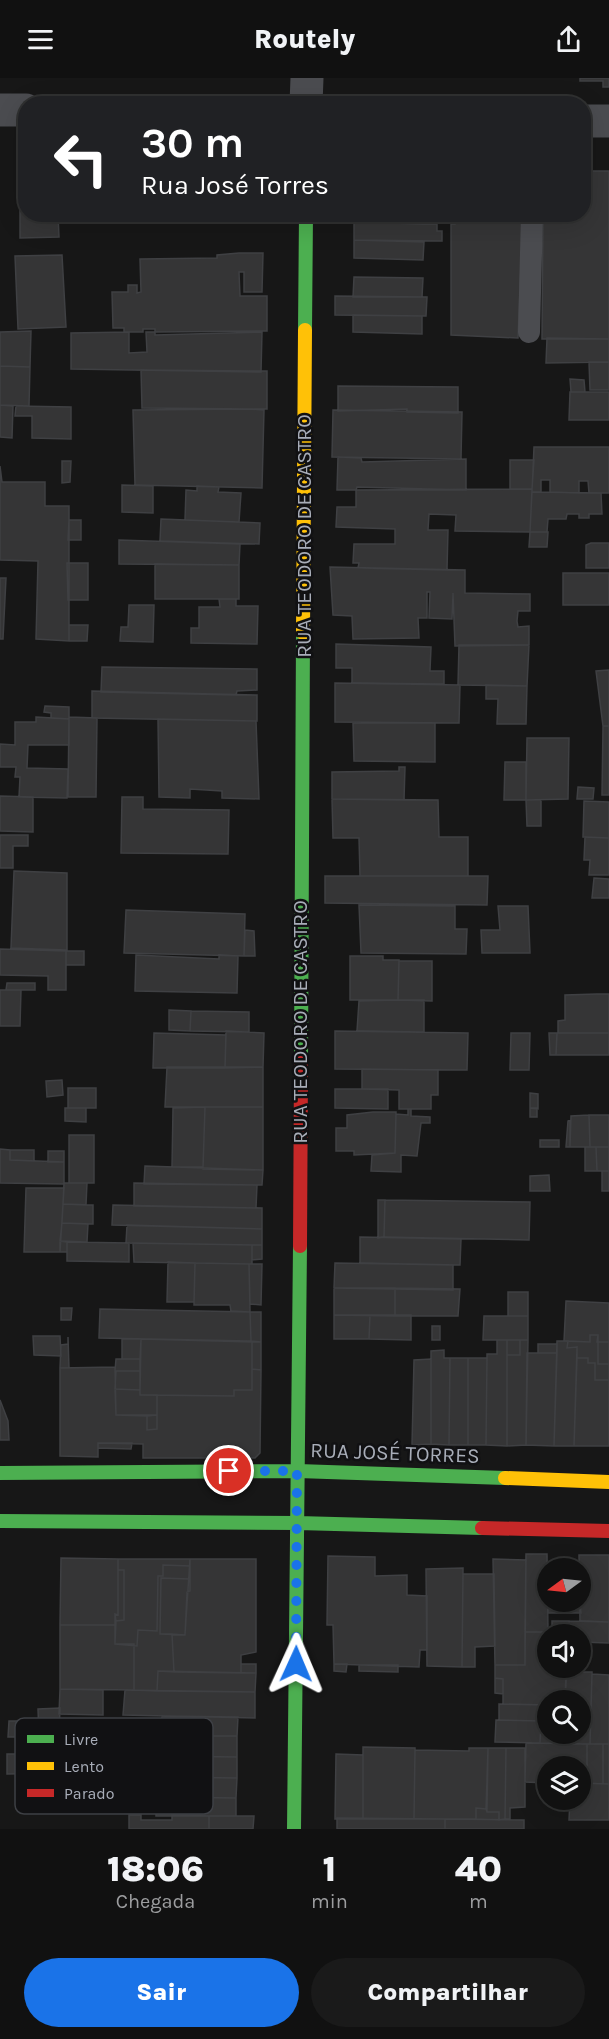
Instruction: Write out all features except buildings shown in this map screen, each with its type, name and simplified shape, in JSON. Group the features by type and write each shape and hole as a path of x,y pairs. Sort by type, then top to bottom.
{"street":[{"path":"306,96 307,78"},
{"path":"0,110 18,111"},
{"path":"591,120 609,121"},
{"name":"RUA TEODORO DE CASTRO","path":"294,1829 306,222"},
{"name":"RUA JOSÉ TORRES","path":"0,1473 297,1471 609,1482"},
{"path":"0,1521 298,1523 609,1531"}],"lane":[{"path":"529,332 532,222"}],"traffic: fast":[{"path":"305,330 306,222"},
{"path":"301,1062 303,633"},
{"path":"294,1829 300,1246"},
{"path":"0,1473 298,1471 505,1478"},
{"path":"0,1521 298,1523 482,1528"}],"traffic: slow":[{"path":"303,633 305,330"},
{"path":"505,1478 609,1482"}],"traffic: jam":[{"path":"300,1246 301,1062"},
{"path":"482,1528 609,1531"}],"route":[{"path":"229,1471 297,1471 296,1664"}]}
